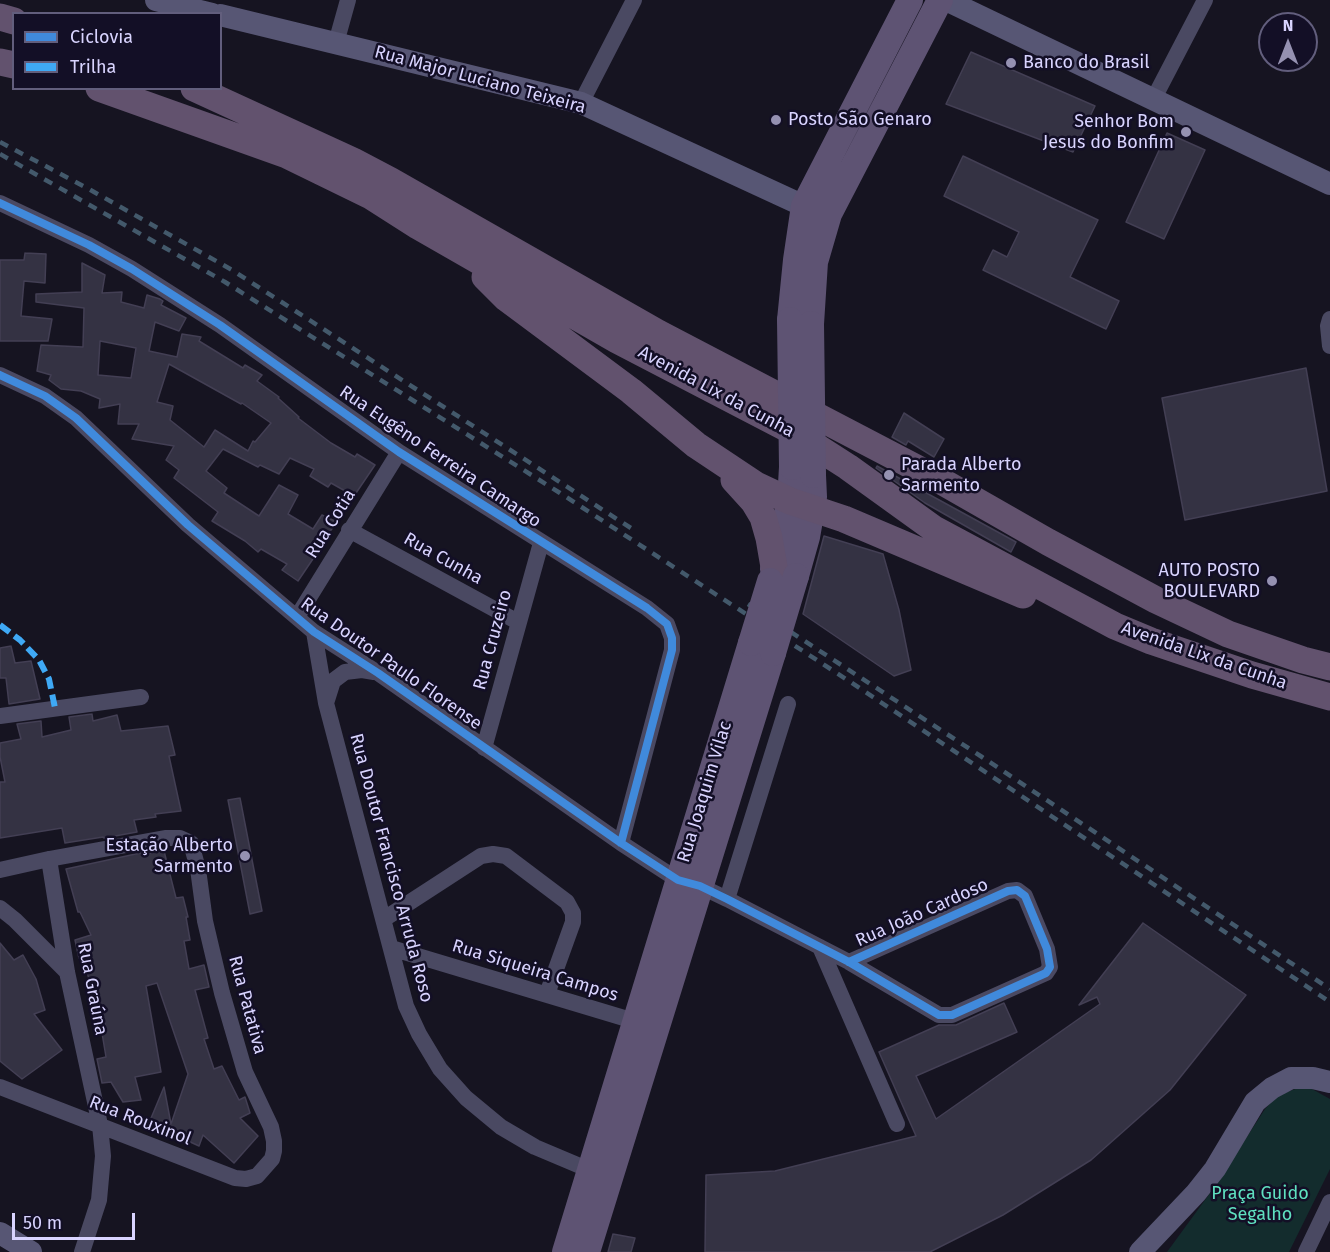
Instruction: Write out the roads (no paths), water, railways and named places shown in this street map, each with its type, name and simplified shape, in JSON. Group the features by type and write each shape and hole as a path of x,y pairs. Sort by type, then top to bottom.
{"highway":[{"name":"Avenida Lix da Cunha","path":"105,90 287,154 371,195 451,245 617,340 792,430 934,529 1115,626 1151,641 1252,675 1330,697"},
{"name":"Avenida Lix da Cunha","path":"198,90 382,176 657,333 943,482 1156,600 1228,634 1330,667"},
{"path":"451,245 506,298 631,391 725,470 754,502 763,517 780,574"},
{"path":"696,445 756,485 801,505 844,519 1036,601 1115,626"}],"main road":[{"path":"156,0 204,12"},
{"path":"801,322 796,260 804,206 910,0"},
{"path":"801,322 829,214 940,0"},
{"path":"946,0 1330,184"},
{"name":"Rua Major Luciano Teixeira","path":"222,15 581,103 804,206 829,214"},
{"name":"Rua Joaquim Vilac","path":"565,1252 599,1175 762,648 780,574 807,537 801,505 801,322"},
{"name":"Rua Joaquim Vilac","path":"587,1252 599,1175 634,1021 689,883"},
{"path":"1140,1252 1196,1193 1215,1169 1255,1102 1272,1088 1291,1078 1313,1078 1330,1082"},
{"path":"0,1233 31,1252"}],"street":[{"path":"336,43 348,0"},
{"path":"581,103 633,0"},
{"path":"1153,100 1205,0"},
{"name":"Rua Eugêno Ferreira Camargo","path":"0,202 132,268 229,331 399,452 647,608 667,624 670,630 672,650 621,843"},
{"path":"1330,319 1328,326 1330,346"},
{"name":"Rua Doutor Paulo Florense","path":"0,375 45,396 76,418 188,525 314,632 378,673 621,843 689,883"},
{"name":"Rua Cotia","path":"297,617 399,452"},
{"name":"Rua Cunha","path":"349,530 518,622"},
{"name":"Rua Cruzeiro","path":"484,748 541,543"},
{"name":"Rua Doutor Francisco Arruda Roso","path":"314,632 326,703 406,1006 419,1034 440,1069 466,1098 501,1127 535,1147 599,1175"},
{"path":"326,703 333,681 345,672 362,670 378,673"},
{"path":"0,716 141,697"},
{"path":"727,899 788,704"},
{"name":"Rua Patativa","path":"49,858 165,838 184,839 192,845 208,931 234,1038 245,1072 271,1127 274,1141 272,1159 265,1168"},
{"path":"384,919 481,856 493,854 506,856 567,902 573,913 573,922 547,994"},
{"path":"0,870 49,858"},
{"name":"Rua Graúna","path":"49,858 67,972 100,1125 103,1156 99,1200 82,1252"},
{"name":"Rua João Cardoso","path":"689,883 727,899 849,962 931,1012 946,1016 1046,973 1050,967 1047,950 1025,896 1017,890 1008,891 849,962"},
{"path":"0,908 67,972"},
{"path":"820,947 897,1125"},
{"name":"Rua Siqueira Campos","path":"391,948 634,1021"},
{"name":"Rua Rouxinol","path":"0,1087 235,1178 246,1179 257,1176 265,1168"},
{"path":"1306,1252 1330,1202"}],"railway":[{"path":"0,142 232,270 637,532"},
{"path":"0,154 225,282 560,493 849,681 1330,1002"},
{"path":"748,604 1330,989"}],"place":[{"name":"Banco do Brasil","path":"1011,63"},
{"name":"Posto São Genaro","path":"776,120"},
{"name":"Senhor Bom Jesus do Bonfim","path":"1186,132"},
{"name":"Parada Alberto Sarmento","path":"889,475"},
{"name":"AUTO POSTO BOULEVARD","path":"1272,581"},
{"name":"Estação Alberto Sarmento","path":"245,856"}],"park label":[{"name":"Praça Guido Segalho","path":"1260,1204"}]}
